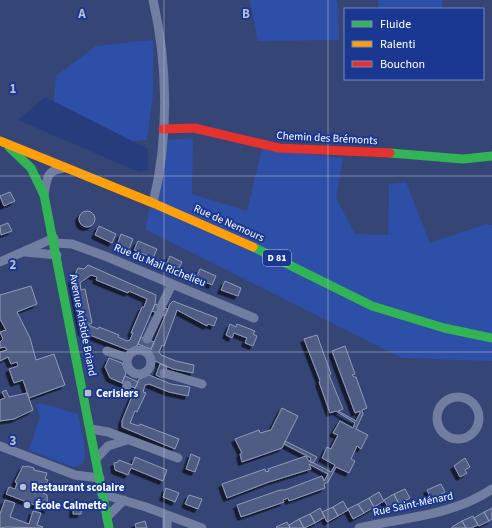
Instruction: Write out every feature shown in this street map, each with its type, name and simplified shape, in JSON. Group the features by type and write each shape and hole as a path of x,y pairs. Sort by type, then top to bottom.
{"street":[{"path":"153,0 161,33 163,53 163,129 157,184 153,203"},
{"name":"Chemin des Brémonts","path":"163,129 194,128 279,148 410,154 463,159 492,156"},
{"name":"Rue de Nemours","path":"1,141 153,203 263,252 372,306 444,328 492,338"},
{"name":"Avenue Aristide Briand","path":"1,141 23,157 33,168 44,195 91,429 108,528"},
{"path":"33,168 40,157"},
{"path":"40,157 48,175"},
{"path":"44,195 48,175 54,169 65,168"},
{"path":"0,262 54,240"},
{"name":"Rue du Mail Richelieu","path":"54,240 72,244 254,318"},
{"path":"24,252 57,255"},
{"path":"172,284 145,346 132,353 128,358 127,365 129,381 140,374 157,371 202,384"},
{"path":"145,346 148,356 157,371"},
{"path":"107,351 128,358"},
{"path":"454,396 468,399 477,408 479,415 479,422 473,433 459,439 445,435 437,423 438,408 442,402 454,396"},
{"path":"91,429 108,432 178,458"},
{"path":"96,459 108,446 127,440"},
{"path":"0,446 75,475 100,478"},
{"name":"Rue Saint-Ménard","path":"359,528 447,510 477,499 492,489"},
{"path":"102,494 124,500 202,528"},
{"path":"107,517 124,500"},
{"path":"167,515 167,528"}],"shaded area":[{"path":"250,0 337,0 339,40 258,41"},
{"path":"378,0 442,0 442,8 378,8"},
{"path":"153,40 153,95 147,140 116,142 53,112 56,76 96,46"},
{"path":"45,97 148,149 148,170 139,172 18,120"},
{"path":"193,138 192,194 247,211 262,149 343,158 336,198 355,234 388,235 389,184 406,182 430,243 486,224 492,225 492,361 402,358 145,229 165,140"},
{"path":"36,404 44,404 78,414 85,452 84,461 82,463 73,467 29,450 40,417"}],"building":[{"path":"10,192 15,201 4,206 0,196"},
{"path":"87,211 93,213 95,219 93,225 87,227 81,225 79,219 81,213"},
{"path":"8,223 12,231 1,235 0,226"},
{"path":"99,226 116,234 112,243 95,235"},
{"path":"121,234 133,239 129,249 117,245"},
{"path":"138,241 157,249 153,258 134,250"},
{"path":"170,256 182,262 178,270 166,265"},
{"path":"88,265 156,295 155,304 137,346 128,350 82,332 72,279 76,275 78,268 84,269","holes":["91,275 97,277 96,280 128,293 129,291 147,299 131,333 133,333 130,340 127,341 118,337 119,335 99,327 98,329 88,325 92,323 85,289 81,290 80,283"]},
{"path":"200,269 216,276 212,285 196,278"},
{"path":"225,281 241,288 238,296 221,290"},
{"path":"31,286 37,304 17,312 30,338 36,360 54,354 65,385 29,398 23,380 14,383 9,369 18,366 17,362 11,364 8,357 0,361 0,352 7,350 5,347 0,348 0,342 3,339 0,332 6,330 0,319 0,295"},
{"path":"173,301 217,318 214,326 208,324 207,326 177,310 164,346 162,345 159,352 161,355 176,361 194,365 193,373 173,369 155,361 150,352 170,304"},
{"path":"155,304 168,309 165,316 152,311"},
{"path":"230,324 236,327 237,324 255,331 253,334 257,336 253,346 245,343 247,338 234,333 232,338 226,335"},
{"path":"317,335 331,374 329,375 343,409 338,411 356,421 360,411 355,413 332,351 345,346 355,374 352,375 356,377 367,408 362,410 363,414 356,429 368,435 361,449 357,446 351,459 355,461 349,473 336,467 328,482 324,484 325,488 289,501 288,498 283,500 284,502 241,517 237,505 280,490 285,490 322,476 324,481 328,474 309,464 311,469 269,482 227,498 222,484 265,469 266,472 269,471 268,469 306,456 308,460 331,472 335,465 322,458 327,447 331,449 338,435 333,433 340,421 353,428 355,423 336,411 330,413 319,378 304,339"},
{"path":"141,337 154,342 151,349 138,344"},
{"path":"109,358 122,363 126,373 122,383 110,378 105,367"},
{"path":"160,364 167,367 162,378 156,375"},
{"path":"149,375 171,384 190,387 188,396 169,392 149,384 145,385 143,392 146,393 137,412 135,411 130,423 139,426 140,424 179,439 175,449 122,427 122,421 139,379"},
{"path":"125,376 138,382 135,388 122,383"},
{"path":"6,390 9,397 27,393 33,410 14,419 0,421 0,400 5,398 2,392"},
{"path":"282,408 298,416 282,448 242,462 240,454 242,453 235,439 259,430 260,433 271,430"},
{"path":"285,441 317,457 313,463 310,462 311,458 284,444"},
{"path":"191,454 200,458 195,472 186,469"},
{"path":"135,457 167,470 163,481 131,468 128,475 115,470 114,463 118,462 119,460 132,465"},
{"path":"465,458 470,467 465,470 467,473 460,477 454,466"},
{"name":"Restaurant scolaire","path":"23,466 47,473 45,479 48,480 43,493 47,495 48,510 6,494 9,487 15,489 17,483 15,482","holes":["33,482 40,484 38,492 35,493 30,490"]},
{"path":"441,484 445,492 431,499 427,490"},
{"path":"166,488 179,493 175,502 163,497"},
{"path":"405,489 410,498 399,504 394,494"},
{"path":"379,492 384,501 374,507 369,498"},
{"path":"394,494 399,504 389,509 384,500"},
{"path":"189,495 202,499 198,509 185,504"},
{"path":"369,498 374,507 364,513 358,504"},
{"path":"5,500 15,503 10,517 29,524 33,511 41,513 37,525 43,527 0,528 0,514"},
{"path":"343,501 348,510 338,516 333,507"},
{"path":"74,502 82,503 81,514 73,514"},
{"path":"358,504 364,513 353,519 348,509"},
{"path":"333,507 338,516 327,522 322,512"},
{"path":"320,508 325,517 315,523 310,514"},
{"path":"492,508 492,519 489,521 484,512"},
{"path":"484,512 489,521 479,526 474,518"},
{"path":"310,514 315,523 304,528 299,519"},
{"path":"473,516 478,525 471,528 466,528 462,521"},
{"path":"299,519 304,528 290,528 289,525"},
{"path":"145,521 147,528 136,528 135,524"},
{"path":"462,521 466,528 452,528 452,527"},
{"path":"287,522 290,528 276,527"}],"traffic: fast":[{"path":"9,147 31,168 44,195 109,528"},
{"path":"390,153 463,159 492,156"},
{"path":"253,247 372,306 444,328 492,338"}],"traffic: slow":[{"path":"0,141 153,203 253,247"}],"traffic: jam":[{"path":"163,129 194,128 279,148 390,153"}],"place":[{"name":"Cerisiers","path":"88,393"},
{"name":"Restaurant scolaire","path":"23,487"},
{"name":"École Calmette","path":"27,505"}]}
